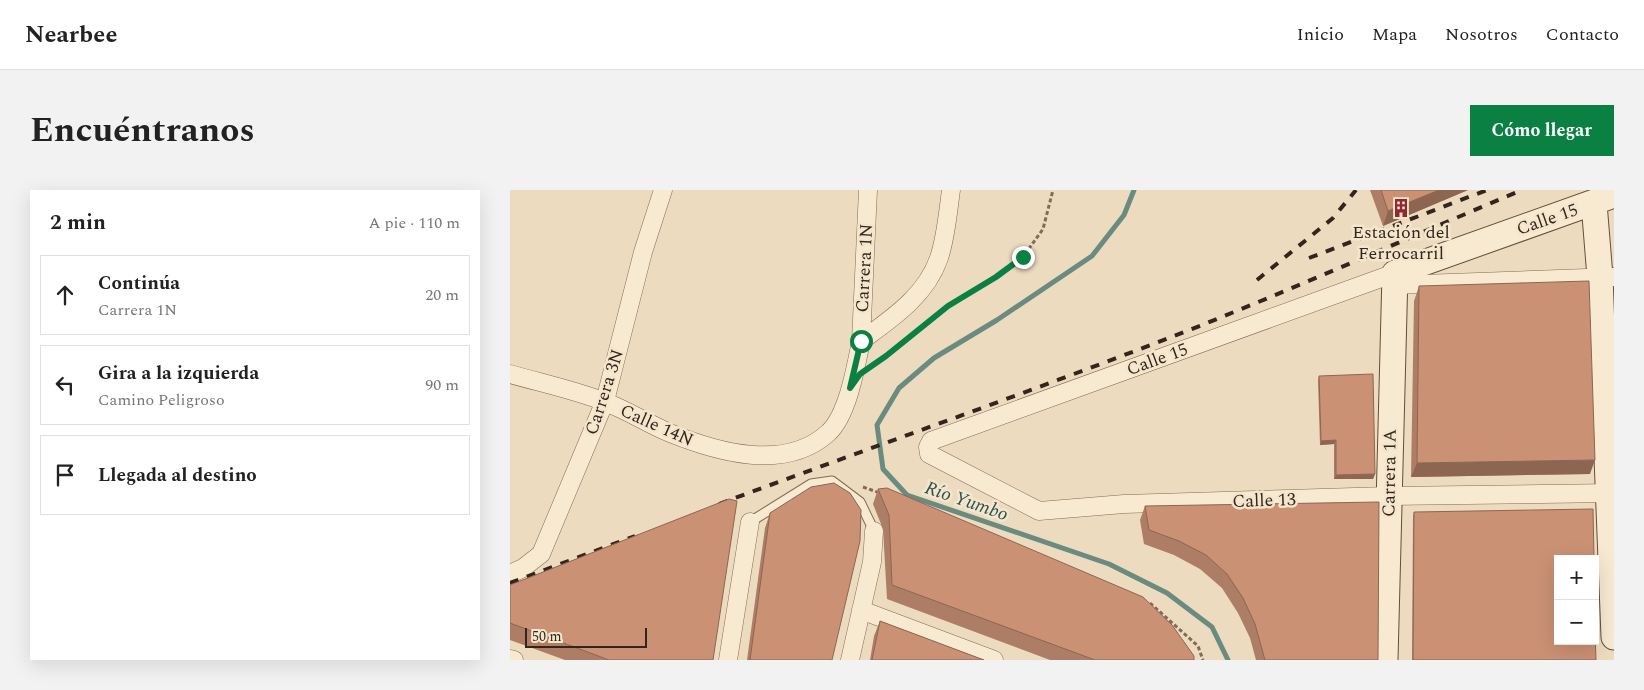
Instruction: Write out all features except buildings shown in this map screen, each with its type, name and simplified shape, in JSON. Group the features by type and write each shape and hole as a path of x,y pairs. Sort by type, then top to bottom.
{"street":[{"name":"Carrera 3N","path":"510,574 523,568 541,554 604,402 643,252 663,190"},
{"name":"Carrera 1N","path":"806,448 829,432 843,411 850,388 861,341 868,190"},
{"path":"861,341 902,311 923,286 939,259 951,190"},
{"path":"1605,209 1614,637"},
{"name":"Calle 15","path":"929,454 928,447 931,442 1394,279 1605,209"},
{"path":"1394,279 1607,277"},
{"name":"Carrera 1A","path":"1386,660 1394,279"},
{"name":"Calle 14N","path":"510,374 604,402 669,433 707,447 741,454 776,455 806,448"},
{"name":"Calle 13","path":"929,454 1039,511 1124,504 1388,496 1612,493"},
{"path":"728,660 750,522"},
{"path":"850,660 872,562 874,531"},
{"path":"861,610 994,660"},
{"path":"510,659 514,660"}],"lane":[{"path":"750,522 811,484 832,481 860,502 874,531"}],"path":[{"path":"850,388 860,374 886,356 948,306 996,277 1023,257 1043,229 1053,190"},
{"path":"832,481 884,494"},
{"path":"1146,600 1198,646 1203,660"}],"waterway":[{"name":"Río Yumbo","path":"1134,190 1124,215 1092,256 997,320 934,358 899,388 877,425 883,469 907,495 1109,564 1167,593 1212,627 1228,660"}],"railway":[{"path":"1257,280 1333,218 1356,190"},
{"path":"1309,258 1487,190"},
{"path":"719,504 1021,394 1202,325 1522,190"},
{"path":"510,583 635,536"}],"place":[{"name":"Estación del Ferrocarril","path":"1401,208"}],"route":[{"path":"861,341 850,388 860,374 886,356 948,306 996,277 1023,257"}]}
